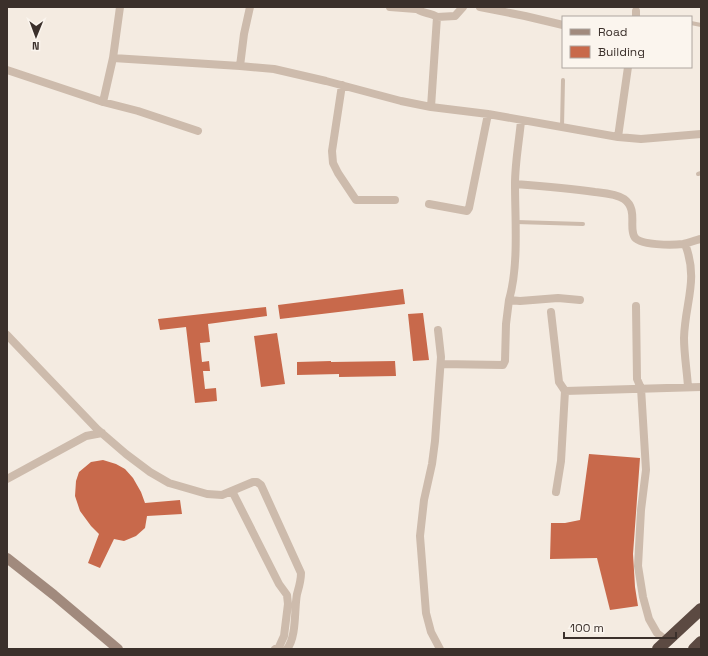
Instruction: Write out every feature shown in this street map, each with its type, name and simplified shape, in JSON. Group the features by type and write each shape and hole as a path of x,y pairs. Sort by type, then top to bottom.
{"highway":[{"path":"658,649 701,609"},
{"path":"694,649 701,642"}],"street":[{"path":"104,102 113,58 120,7"},
{"path":"240,66 244,34 250,7"},
{"path":"390,7 416,8 418,11 434,15 437,18 455,16 463,7"},
{"path":"480,7 519,14 562,25"},
{"path":"431,107 437,18"},
{"path":"113,58 240,66 274,70 431,107 488,114 618,137 641,138 701,134"},
{"path":"618,137 628,68"},
{"path":"7,70 198,131"},
{"path":"342,85 332,151 333,163 356,200 395,200"},
{"path":"429,204 467,211 470,208 488,114"},
{"path":"441,364 503,365 505,361 506,330 514,270 516,222 515,184 521,121"},
{"path":"515,184 602,193 624,199 631,207 634,236 638,241 648,244 685,244 701,239"},
{"path":"685,244 692,271 692,283 684,338 688,387"},
{"path":"509,300 520,301 558,298 580,300"},
{"path":"636,306 637,379 641,388 646,470 641,510 638,566 643,597 649,619 657,633 667,641"},
{"path":"551,312 559,382 565,391 561,460 556,492"},
{"path":"438,330 440,338 441,364 435,441 432,464 424,500 420,536 426,613 431,632 440,649"},
{"path":"7,335 91,423 126,454 169,484 207,494 222,495 257,482 261,485 301,573 292,639 287,649"},
{"path":"565,391 701,387"},
{"path":"86,436 91,423"},
{"path":"7,480 86,436 102,433"},
{"path":"232,491 279,584 287,595 288,604 284,636 279,647 276,649"},
{"path":"7,558 118,649"}],"lane":[{"path":"562,128 564,80"},
{"path":"516,222 583,224"}],"building":[{"path":"403,289 405,304 280,319 278,305"},
{"path":"266,307 267,316 208,324 210,342 200,343 202,362 209,361 210,371 203,371 205,389 216,388 217,401 195,403 186,327 160,330 158,319"},
{"path":"423,313 429,360 413,361 408,314"},
{"path":"277,333 285,384 261,387 254,336"},
{"path":"395,361 396,376 339,377 339,374 297,375 297,362"},
{"path":"589,454 640,458 633,554 638,606 610,610 597,558 550,559 551,523 565,523 580,520"},
{"path":"103,460 116,464 125,469 133,478 145,503 180,500 182,514 147,516 145,528 136,536 124,541 114,539 100,568 88,563 99,534 80,511 75,496 76,481 79,472 91,462"}]}
